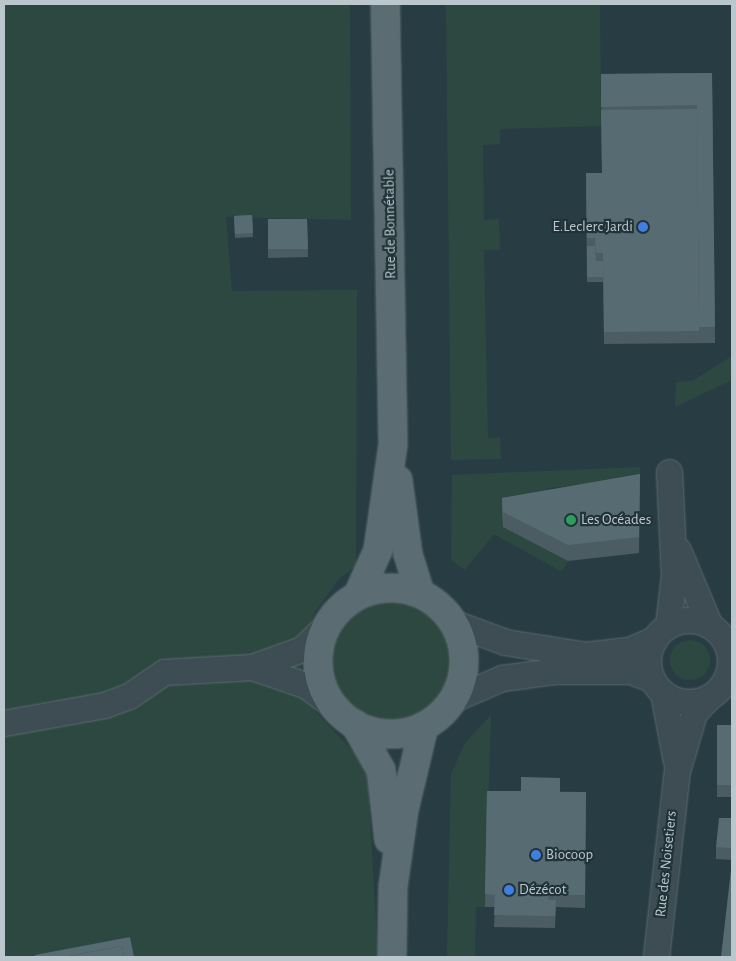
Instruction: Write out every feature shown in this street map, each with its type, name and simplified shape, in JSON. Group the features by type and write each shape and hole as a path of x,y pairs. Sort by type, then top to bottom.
{"main road":[{"name":"Rue de Bonnétable","path":"385,4 393,444"},
{"path":"393,444 408,554 420,593"},
{"path":"392,957 393,887 381,770 354,724 331,704 317,662 327,625 358,595 378,550 393,444"},
{"path":"354,724 387,734 424,726 453,699 464,660 454,623 438,604 420,593 392,587 358,595"},
{"path":"393,887 404,810 424,726"}],"street":[{"path":"658,686 648,660 662,632 674,540 669,472"},
{"path":"453,699 502,678 554,672 630,671 684,702 708,698 729,678 730,659 722,636 674,540"},
{"path":"454,623 505,642 585,655 629,650 688,620 722,636"},
{"path":"4,723 104,705 129,696 164,672 252,667 302,649 327,625"},
{"path":"252,667 306,685 331,704"},
{"name":"Rue des Noisetiers","path":"658,686 670,713 677,771"},
{"name":"Rue des Noisetiers","path":"656,957 677,771 694,713 708,698"}],"green space":[{"path":"4,4 350,4 351,220 226,217 232,291 357,290 356,566 339,579 315,612 302,649 301,678 316,712 367,766 378,957 4,957"},
{"path":"446,4 600,4 601,126 500,129 500,144 483,145 484,220 499,219 500,250 484,250 488,438 500,437 501,459 451,460"},
{"path":"732,356 732,380 675,407 676,382 692,381"},
{"path":"640,467 640,490 594,484 547,488 545,506 568,561 562,572 494,534 465,570 451,560 452,475"},
{"path":"392,600 404,601 415,605 425,610 434,618 442,627 447,637 451,648 451,672 447,683 442,693 434,702 425,710 415,715 404,719 392,720 380,719 369,715 359,710 350,702 342,693 337,683 333,672 332,660 333,648 337,637 342,627 350,618 359,610 369,605 380,601"},
{"path":"694,640 701,643 707,649 710,660 709,668 701,677 694,680 686,680 679,677 671,668 670,656 673,649 682,641"},
{"path":"491,715 485,907 476,907 475,957 447,957 451,774 465,743"}],"building":[{"path":"712,73 715,327 699,327 697,105 601,107 601,74"},
{"path":"697,109 699,331 604,332 603,253 596,253 595,238 587,238 586,173 602,173 601,110"},
{"path":"252,215 253,233 235,234 234,216"},
{"path":"268,219 307,219 308,249 268,249"},
{"path":"587,246 595,246 596,261 603,261 603,277 587,277"},
{"name":"Les Océades","path":"640,474 639,537 568,545 503,512 502,498"},
{"path":"717,725 732,725 732,785 717,785"},
{"name":"Biocoop","path":"521,777 560,778 560,792 586,792 585,895 548,895 548,900 556,900 555,916 494,915 495,895 485,894 487,791 521,791"},
{"path":"719,818 732,818 732,848 716,847"},
{"path":"732,861 732,957 721,957"},
{"path":"130,937 134,957 124,957 122,946 64,957 36,957 35,955"},
{"path":"122,946 124,957 64,957"}],"place":[{"name":"E.Leclerc Jardi","path":"643,227"},
{"name":"Les Océades","path":"571,520"},
{"name":"Biocoop","path":"536,855"},
{"name":"Dézécot","path":"509,890"}]}
